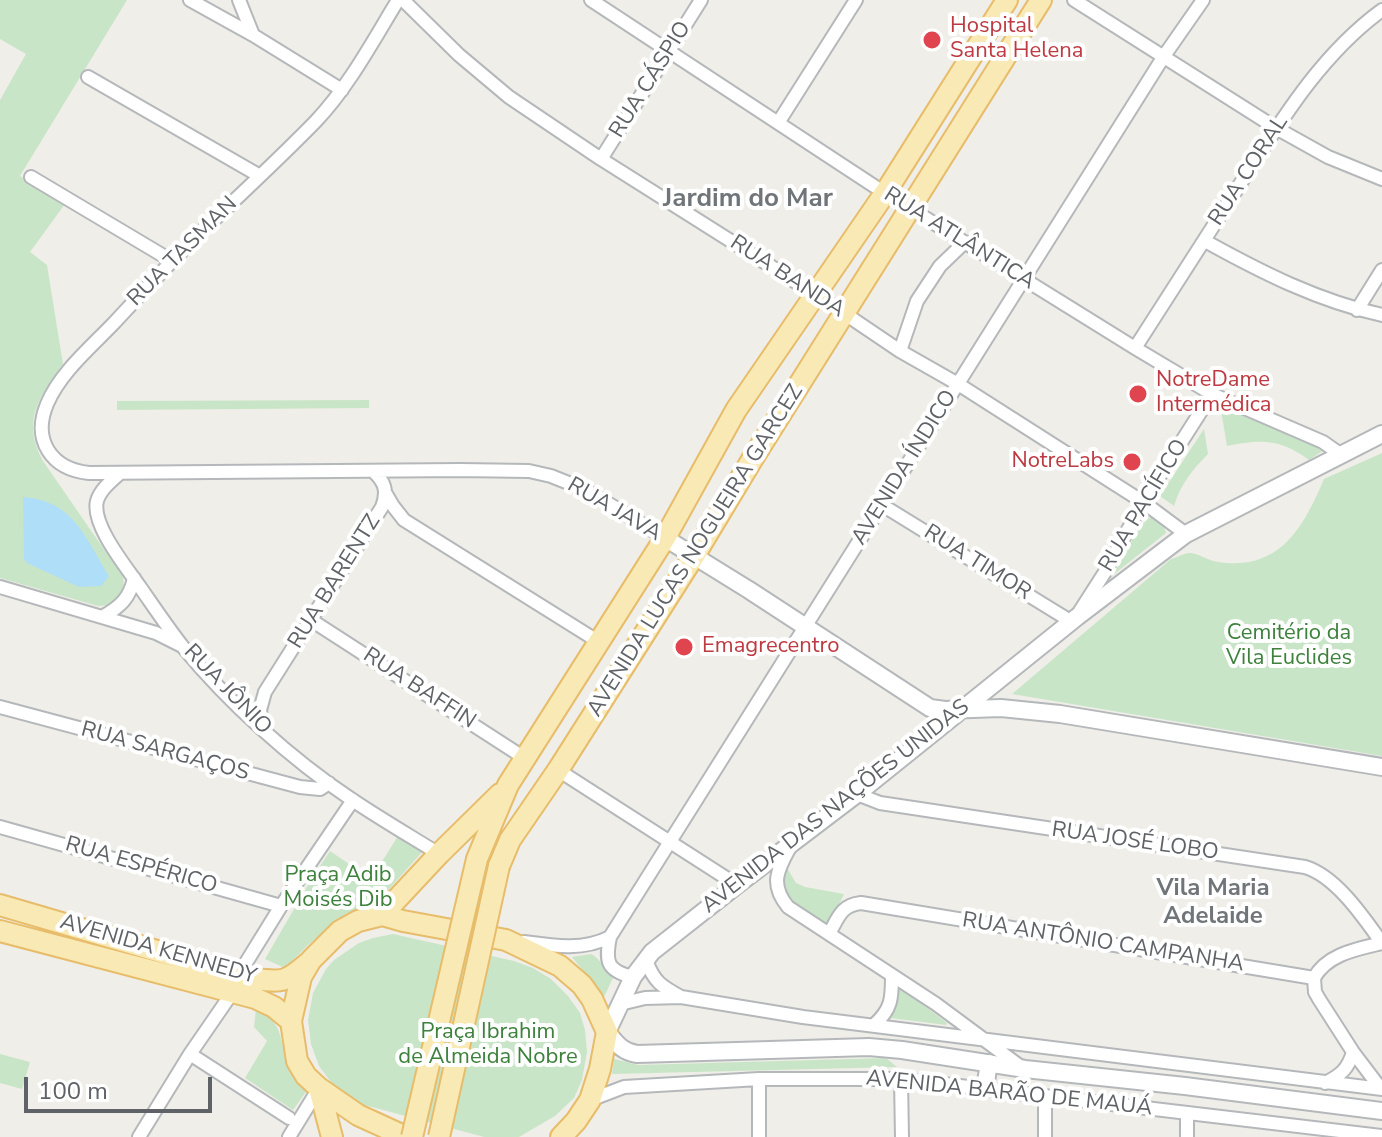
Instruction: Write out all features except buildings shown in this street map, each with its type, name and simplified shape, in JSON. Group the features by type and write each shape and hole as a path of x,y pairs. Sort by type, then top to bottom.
{"main road":[{"name":"AVENIDA LUCAS NOGUEIRA GARCEZ","path":"382,915 508,785 526,759 665,538 736,410 885,193 1007,0"},
{"name":"AVENIDA LUCAS NOGUEIRA GARCEZ","path":"439,1137 499,866 510,840 694,556 1041,0"},
{"name":"AVENIDA LUCAS NOGUEIRA GARCEZ","path":"412,1137 477,859 508,785"},
{"name":"AVENIDA KENNEDY","path":"0,905 235,984 291,1021"},
{"path":"406,1137 358,1115 319,1088 306,1076 297,1061 291,1021 301,977 311,960 340,931 358,921 382,915 506,940 550,960 576,978 592,999 607,1032"},
{"name":"AVENIDA KENNEDY","path":"0,931 235,984 253,979 286,980 311,960"},
{"name":"AVENIDA DAS NAÇÕES UNIDAS","path":"561,1137 590,1100 607,1032"},
{"path":"319,1088 332,1137"}],"street":[{"path":"190,0 342,90"},
{"path":"239,0 253,35"},
{"name":"RUA TASMAN","path":"120,473 80,472 59,463 48,451 42,429 45,410 53,393 172,261 317,119 342,90 400,0"},
{"name":"RUA BANDA","path":"400,0 505,94 900,351 958,384 1143,502 1186,534"},
{"name":"RUA ATLÂNTICA","path":"591,0 885,193 1135,348 1212,394 1323,442 1340,454"},
{"name":"RUA CÁSPIO","path":"601,159 701,0"},
{"path":"778,123 856,0"},
{"path":"1074,0 1276,128 1328,157 1382,179"},
{"name":"AVENIDA ÍNDICO","path":"610,937 1164,56 1203,0"},
{"path":"1371,0 1381,10"},
{"name":"RUA CORAL","path":"1135,348 1305,88 1342,43 1381,10"},
{"path":"88,77 260,176"},
{"path":"31,177 172,261"},
{"path":"1205,241 1306,292 1357,310 1382,315"},
{"path":"900,351 917,301 940,266 965,242"},
{"path":"1357,310 1382,270"},
{"name":"RUA PACÍFICO","path":"1074,620 1105,572 1143,502 1212,394"},
{"name":"AVENIDA DAS NAÇÕES UNIDAS","path":"607,1032 633,977 652,952 857,794 1074,620 1186,534 1382,434"},
{"name":"RUA JAVA","path":"120,473 512,470 551,476 586,490 665,538 930,708 1001,708 1060,714 1382,767"},
{"name":"RUA BARENTZ","path":"263,729 260,710 265,692 382,507 386,494 384,483 373,471"},
{"name":"RUA JÔNIO","path":"120,473 99,496 96,513 104,532 134,578 183,646 263,729 329,783 439,854"},
{"path":"386,494 404,520 599,642"},
{"name":"RUA TIMOR","path":"882,505 1074,620"},
{"path":"374,520 387,517 404,520"},
{"path":"102,617 124,603 134,578"},
{"path":"0,587 161,635 183,646"},
{"name":"RUA BAFFIN","path":"311,620 526,759"},
{"path":"230,697 249,699 265,692"},
{"name":"RUA SARGAÇOS","path":"0,707 300,787 320,789 329,783"},
{"path":"558,770 737,885"},
{"name":"RUA JOSÉ LOBO","path":"857,794 880,803 1305,867 1315,870 1345,896 1382,943"},
{"path":"139,1137 281,906 353,800"},
{"name":"RUA ESPÉRICO","path":"0,827 281,906"},
{"path":"792,843 778,868 779,893 788,907 936,1004 1024,1069"},
{"name":"RUA ANTÔNIO CAMPANHA","path":"829,934 844,909 861,903 1314,978"},
{"path":"506,940 576,946 595,944 610,937"},
{"path":"610,937 609,965 619,973 633,977"},
{"path":"1382,943 1338,956 1320,969 1314,978 1315,992 1353,1052 1382,1089"},
{"path":"646,960 658,984 681,997"},
{"path":"874,1025 889,1007 892,975"},
{"path":"620,1004 645,998 681,997 803,1017 1382,1089"},
{"name":"AVENIDA BARÃO DE MAUÁ","path":"607,1032 625,1051 637,1054 869,1047 1024,1069 1382,1111"},
{"path":"1324,1083 1347,1068 1353,1052"},
{"path":"190,1054 289,1118"},
{"path":"985,1088 989,1063"},
{"path":"759,1079 759,1137"},
{"name":"AVENIDA BARÃO DE MAUÁ","path":"590,1100 624,1087 759,1079 901,1079 1376,1136"},
{"path":"901,1079 902,1137"},
{"path":"289,1137 319,1088"},
{"path":"1045,1096 1045,1137"},
{"path":"1187,1113 1187,1137"}],"green space":[{"path":"0,0 127,0 20,176 65,204 30,252 47,265 63,364 40,399 33,421 33,434 43,461 123,577 121,594 110,604 98,606 0,578 0,100 26,54 0,39"},
{"path":"369,400 369,408 117,410 117,401"},
{"path":"1221,410 1312,442 1324,450 1309,460 1289,448 1270,442 1227,446"},
{"path":"1204,429 1208,454 1188,478 1174,506 1160,496"},
{"name":"Cemitério da Vila Euclides","path":"1382,453 1382,756 1012,694 1171,559 1189,553 1215,561 1239,563 1258,560 1273,553 1298,529 1324,479"},
{"path":"1150,517 1163,524 1166,533 1113,575 1139,528"},
{"name":"Praça Adib Moisés Dib","path":"398,836 423,851 382,897 346,914 285,968 265,959 330,851 371,879"},
{"path":"787,868 796,883 844,894 827,931 785,900 781,871"},
{"name":"Praça Ibrahim de Almeida Nobre","path":"393,934 514,961 551,979 580,1013 585,1030 587,1052 582,1080 574,1098 555,1116 519,1137 484,1137 357,1103 333,1085 319,1066 311,1044 308,1020 313,993 334,960 359,943"},
{"path":"591,954 614,976 604,997 572,957"},
{"path":"897,985 947,1023 946,1025 891,1018"},
{"path":"256,1009 276,1026 288,1064 306,1092 293,1110 245,1078 267,1041 254,1027"},
{"path":"0,1054 30,1062 22,1089 0,1083"},
{"path":"886,1058 897,1067 612,1074 614,1059 638,1065"}],"water":[{"path":"23,497 55,506 76,523 109,576 101,586 79,587 27,563 24,559"}],"place":[{"name":"Hospital Santa Helena","path":"932,40"},
{"name":"NotreDame Intermédica","path":"1138,394"},
{"name":"NotreLabs","path":"1132,462"},
{"name":"Emagrecentro","path":"684,647"}],"district":[{"name":"Jardim do Mar","path":"748,200"},
{"name":"Vila Maria Adelaide","path":"1213,903"}]}
